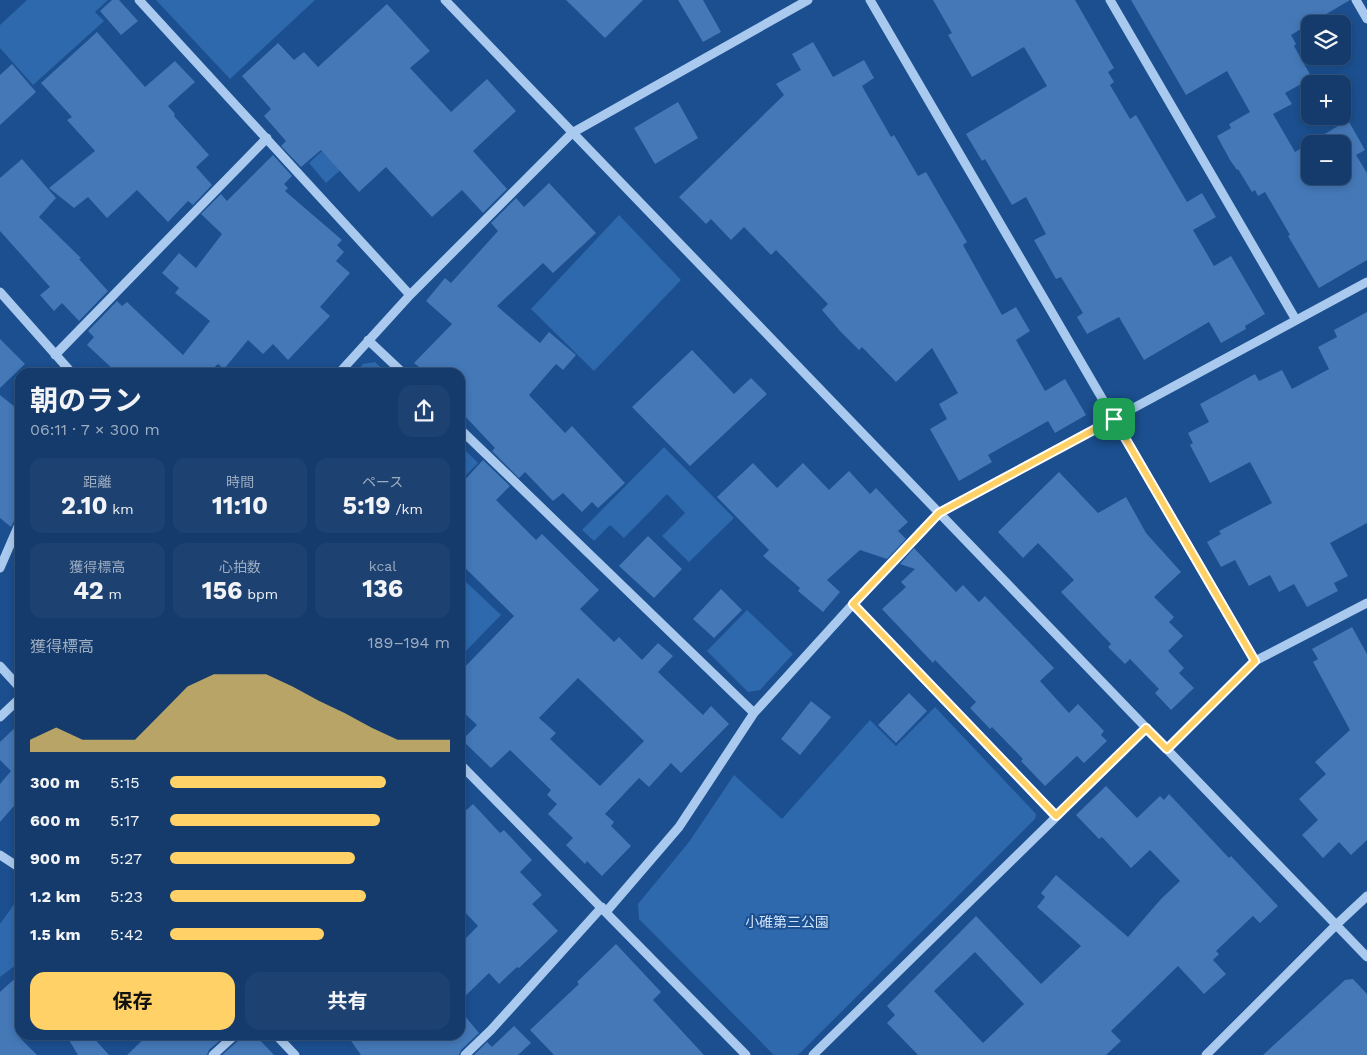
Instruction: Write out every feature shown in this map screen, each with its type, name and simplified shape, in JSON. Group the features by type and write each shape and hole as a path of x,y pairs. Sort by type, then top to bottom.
{"street":[{"path":"139,0 410,295"},
{"path":"445,0 1367,957"},
{"path":"344,368 410,295 572,133 808,0"},
{"path":"870,0 1255,661"},
{"path":"1110,0 1296,320"},
{"path":"1356,0 1367,19"},
{"path":"55,355 267,138"},
{"path":"465,1055 604,910 679,826 754,713 939,513 1367,282"},
{"path":"0,292 67,368"},
{"path":"368,340 398,368"},
{"path":"465,434 754,713"},
{"path":"0,568 15,534"},
{"path":"1167,749 1255,661 1367,603"},
{"path":"853,604 1056,816"},
{"path":"0,666 15,682"},
{"path":"0,717 15,703"},
{"path":"813,1055 1146,728"},
{"path":"465,769 746,1055"},
{"path":"0,854 15,864"},
{"path":"1206,1055 1367,896"},
{"path":"213,1055 230,1040"},
{"path":"281,1040 295,1055"}],"green space":[{"path":"27,0 108,0 95,12 104,21 33,85 0,48 0,25"},
{"path":"156,0 315,0 230,79"},
{"path":"378,100 396,120 326,183 309,163"},
{"path":"619,215 681,280 594,371 531,309"},
{"path":"375,362 382,368 360,368 363,364"},
{"path":"664,447 734,518 689,562 662,536 685,513 667,494 624,538 610,525 594,541 582,530"},
{"path":"465,450 478,463 465,476"},
{"path":"465,581 501,615 465,652"},
{"path":"747,610 793,654 760,690 748,692 707,651"},
{"name":"小碓第三公園","path":"935,707 1036,814 1035,819 798,1055 774,1055 639,919 638,904 689,842 734,775 782,819 870,720 896,746"},
{"path":"15,903 15,966 0,977 0,924"}],"building":[{"path":"112,0 119,0 138,21 121,35 100,11"},
{"path":"566,0 643,0 605,38"},
{"path":"678,0 703,0 721,32 703,42"},
{"path":"933,0 1075,0 1114,68 1108,72 1114,82 1110,85 1130,119 1136,115 1187,202 1202,193 1216,217 1193,230 1214,266 1231,256 1265,314 1245,326 1246,329 1221,343 1209,322 1144,360 1119,317 1087,334 1077,317 1083,313 1061,277 1056,279 1034,240 1046,234 1026,197 1012,205 985,159 982,161 966,134 1047,86 1024,47 972,77 948,35 952,33"},
{"path":"1131,0 1350,0 1325,15 1301,15 1301,29 1291,35 1296,44 1294,46 1301,58 1301,65 1305,65 1310,75 1301,75 1301,84 1285,93 1292,104 1273,114 1295,152 1301,148 1301,185 1351,185 1351,135 1323,135 1340,125 1351,125 1365,150 1356,155 1367,173 1367,260 1319,288 1288,236 1290,235 1265,192 1258,196 1255,190 1252,192 1230,160 1217,136 1231,128 1229,124 1250,112 1227,71 1186,95"},
{"path":"387,4 430,51 410,68 451,112 487,79 516,111 473,151 507,189 483,213 462,190 432,217 386,167 359,192 321,150 301,167 281,146 286,141 264,116 271,109 242,76 278,43 294,60 304,52 318,67"},
{"path":"97,32 145,87 175,61 195,82 168,106 175,114 174,116 209,155 196,167 212,185 193,205 188,201 168,222 137,190 107,218 88,197 74,208 49,188 95,151 67,120 72,117 41,83"},
{"path":"813,42 833,77 864,60 874,78 862,86 891,137 894,135 918,176 926,172 967,242 963,245 1002,315 1016,307 1030,331 1016,340 1045,391 1065,379 1086,415 1055,433 1048,421 988,455 992,462 959,481 930,429 947,419 939,404 958,393 932,348 896,382 862,347 859,350 840,331 822,310 828,304 776,250 771,255 744,227 731,240 711,219 706,224 679,197 784,95 776,84 801,70 792,54"},
{"path":"12,64 36,92 0,125 0,75"},
{"path":"678,102 698,138 655,164 634,128"},
{"path":"273,155 292,176 284,184 288,188 285,191 342,240 337,245 344,252 336,261 350,273 320,307 330,316 288,360 273,344 263,354 248,340 225,368 218,364 214,368 112,368 87,345 94,337 88,331 117,301 122,306 127,302 183,355 210,321 175,293 179,288 162,273 179,253 196,268 222,234 201,214 221,194 227,201"},
{"path":"22,159 56,198 39,217 81,258 79,259 108,291 79,321 62,303 54,311 40,295 50,287 0,231 0,178"},
{"path":"549,183 596,233 553,273 543,263 497,306 540,343 549,332 576,355 563,370 556,364 529,395 565,433 572,426 625,483 598,508 592,502 582,512 563,493 553,501 525,472 519,478 492,451 495,448 465,416 465,368 420,368 414,363 452,324 426,301 445,278 451,283 498,231 491,223 516,198 524,207"},
{"path":"1367,312 1367,523 1330,543 1348,576 1334,583 1338,591 1307,607 1294,584 1279,592 1270,575 1249,586 1235,560 1221,567 1207,542 1221,534 1219,531 1272,503 1250,462 1210,483 1190,445 1193,443 1188,433 1209,422 1200,404 1255,374 1259,381 1282,370 1292,389 1329,369 1318,347 1337,337 1334,330"},
{"path":"0,339 25,364 21,368 15,368 15,374 0,388"},
{"path":"692,350 734,394 751,378 767,394 690,466 632,407"},
{"path":"0,395 15,407 15,519 11,527 0,518"},
{"path":"483,460 510,486 496,500 536,540 542,534 599,590 580,609 614,642 619,637 642,660 658,643 673,656 658,672 703,715 711,706 729,724 681,773 671,763 649,787 639,778 605,814 614,822 611,826 631,846 602,876 587,861 585,864 566,845 573,838 548,814 557,804 547,795 551,790 510,750 491,768 465,743 465,737 477,725 465,714 465,667 514,616 465,568 465,480","holes":["578,678 644,741 600,786 550,739 556,733 539,718"]},
{"path":"753,463 777,488 803,463 829,490 849,471 870,494 876,488 908,522 898,531 906,539 887,559 860,550 827,580 840,592 823,612 798,591 800,588 763,556 769,550 717,497"},
{"path":"1059,472 1098,513 1126,497 1146,533 1181,572 1154,597 1174,617 1169,622 1183,636 1168,651 1184,668 1179,673 1194,688 1171,710 1155,693 1159,689 1130,659 1125,664 1108,647 1111,644 1061,592 1074,580 1038,543 1023,558 998,532"},
{"path":"648,536 682,569 654,598 619,566"},
{"path":"914,548 956,592 963,585 979,602 985,596 1054,668 1040,681 1069,713 1078,704 1104,731 1101,735 1107,741 1084,763 1077,756 1045,786 1021,761 1023,759 992,727 990,729 970,708 976,702 935,660 933,663 882,609 906,587 901,582 915,569 900,564"},
{"path":"721,589 742,610 714,638 693,619"},
{"path":"1352,627 1367,654 1367,840 1351,855 1339,842 1323,858 1302,835 1318,820 1299,799 1326,774 1315,762 1350,730 1313,662 1318,659 1312,649"},
{"path":"909,693 927,711 896,743 878,725"},
{"path":"811,701 831,717 800,755 781,739"},
{"path":"15,728 15,805 0,822 0,784 11,771 0,760 0,742"},
{"path":"1106,786 1137,818 1160,796 1164,800 1169,794 1229,858 1231,856 1278,906 1260,923 1253,916 1216,951 1219,954 1213,960 1226,974 1204,994 1178,966 1111,1031 1121,1041 1106,1055 918,1055 887,1023 895,1015 887,1006 976,916 1041,984 1081,946 1037,907 1045,897 1041,893 1056,875 1128,937 1161,899 1180,881 1150,850 1131,868 1102,837 1099,839 1076,815","holes":["975,952 1024,1004 983,1043 934,991"]},
{"path":"473,804 500,833 504,830 532,860 520,872 542,895 532,904 558,931 499,984 489,973 465,996 465,939 478,926 465,912 465,811"},
{"path":"616,944 661,992 653,1000 704,1055 554,1055 530,1030 579,984 577,982"},
{"path":"15,978 15,1040 22,1040 37,1055 0,1055 0,992"},
{"path":"1353,979 1367,994 1367,1055 1263,1055 1345,980"},
{"path":"465,1016 479,1033 461,1050 459,1055 361,1055 350,1040 465,1040"},
{"path":"514,1026 531,1043 518,1055 474,1055 487,1042 492,1047"},
{"path":"69,1040 96,1040 109,1055 78,1055"},
{"path":"143,1040 220,1040 209,1050 207,1055 127,1055"},
{"path":"239,1040 260,1040 274,1055 222,1055"}],"route":[{"path":"1114,419 1255,661 1167,749 1146,728 1056,816 853,604 939,513 1114,419"}]}
